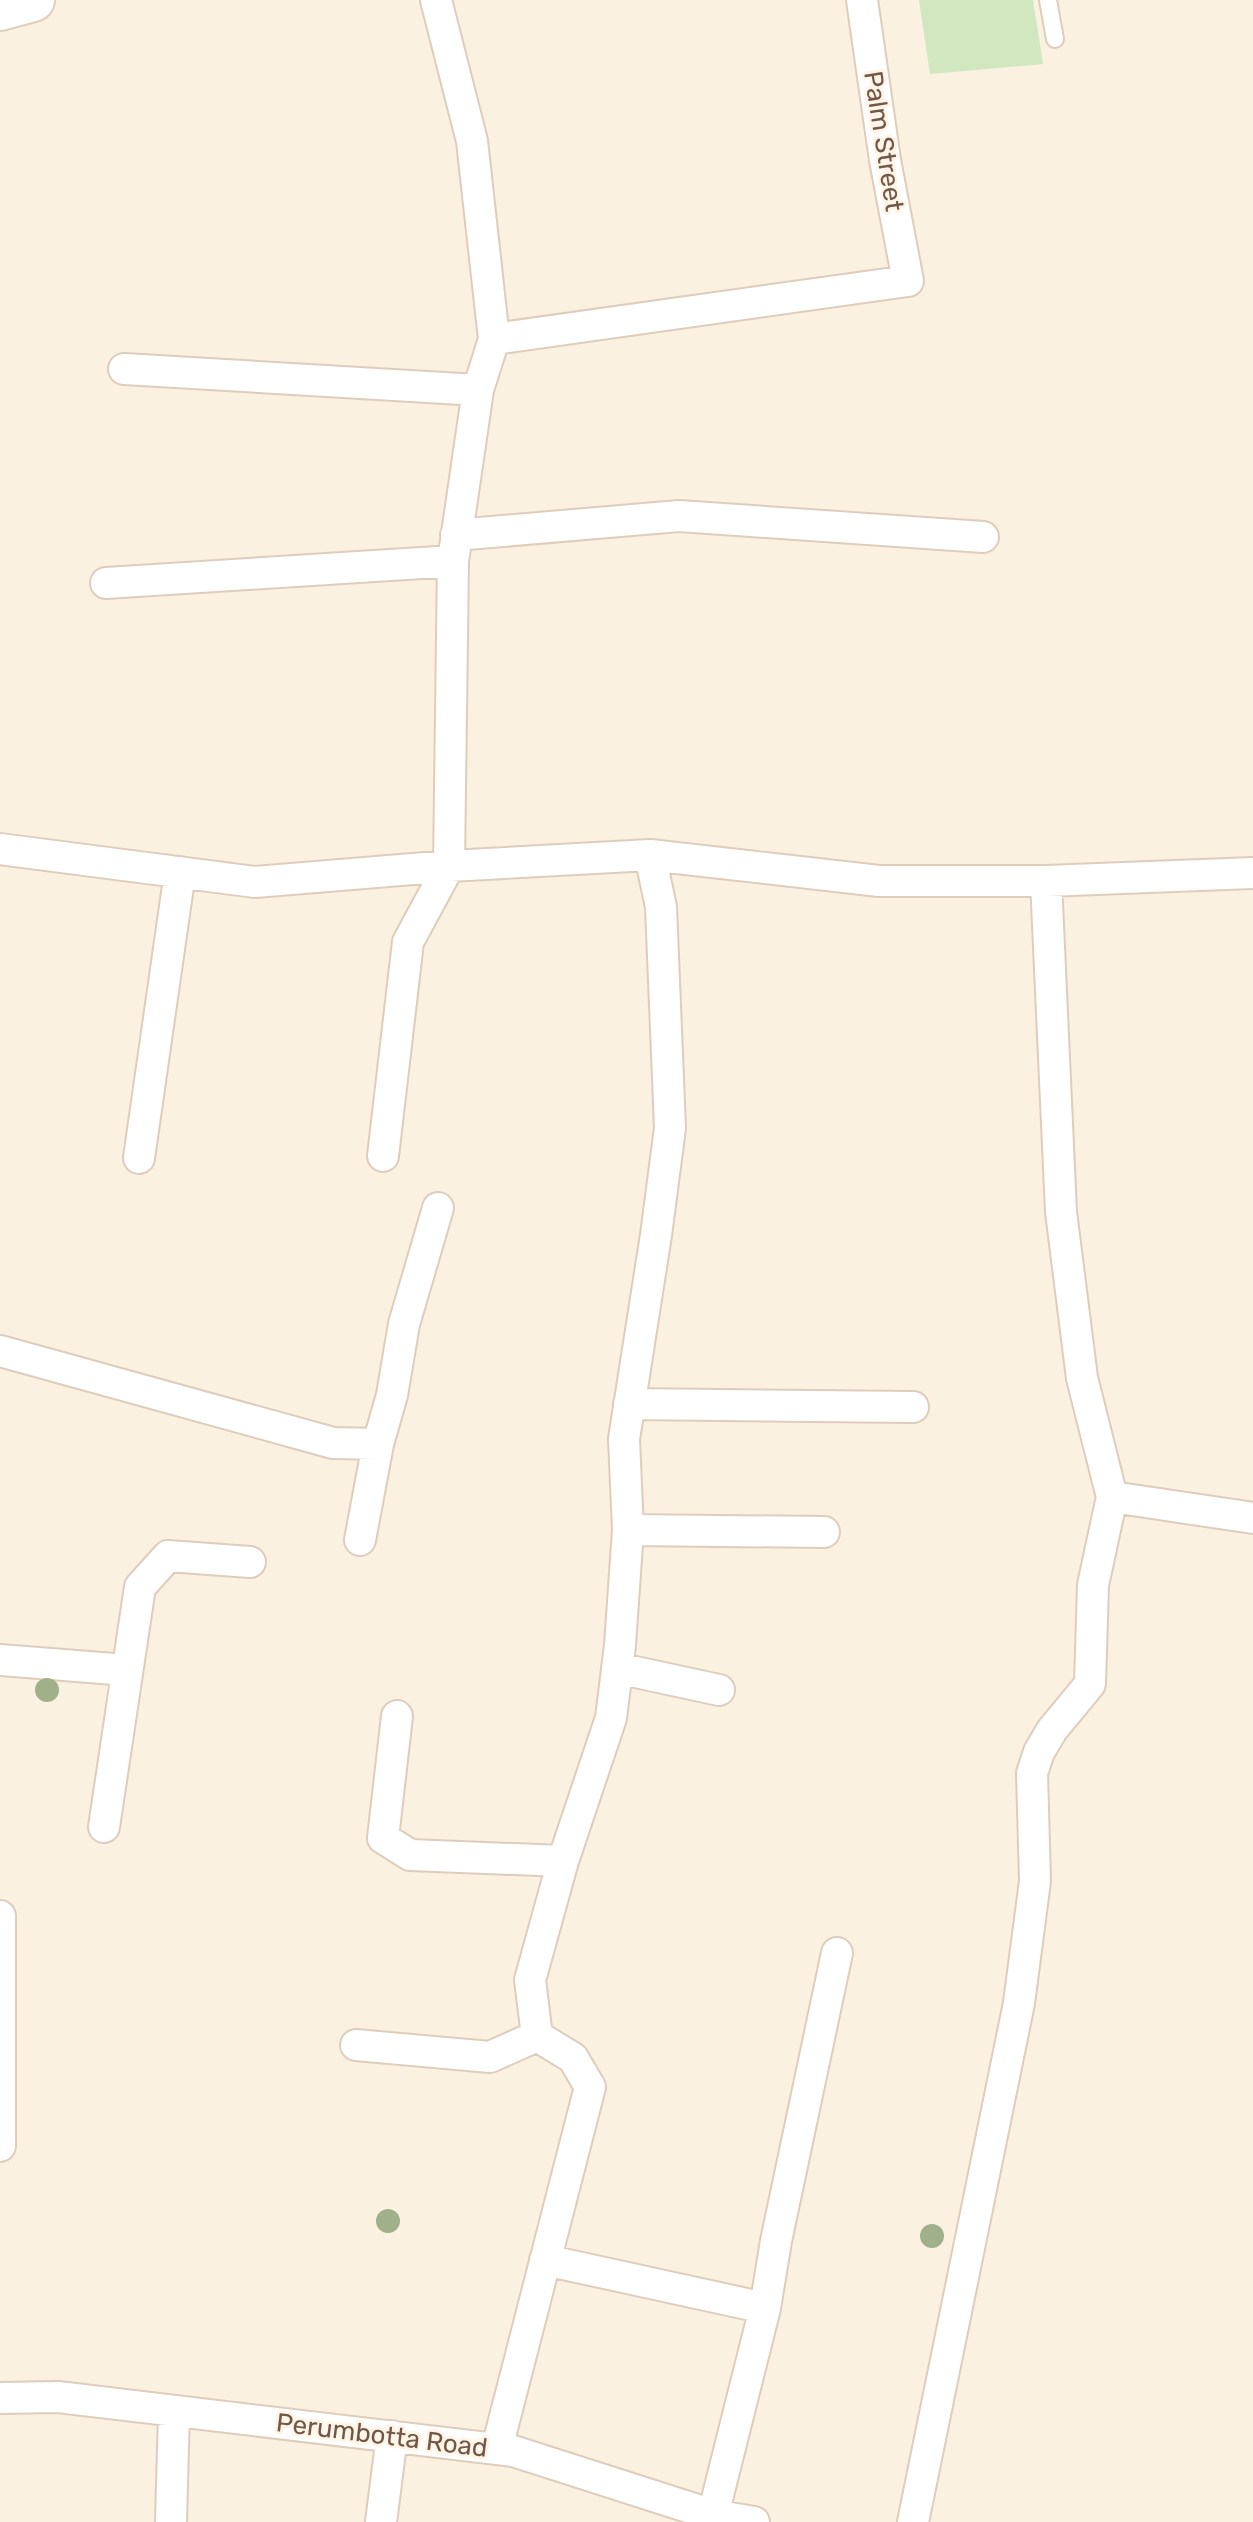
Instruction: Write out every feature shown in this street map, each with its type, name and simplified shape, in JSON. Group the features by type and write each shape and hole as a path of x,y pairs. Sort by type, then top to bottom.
{"main road":[{"path":"0,9 33,0"}],"street":[{"path":"383,1156 408,942 449,866 454,548 478,390 494,339 472,141 436,0"},
{"name":"Palm Street","path":"494,339 908,281 885,160 862,0"},
{"path":"124,369 478,390"},
{"path":"106,583 454,548 679,516 983,537"},
{"path":"0,849 255,882 449,866 650,855 879,881 1046,881 1253,873"},
{"path":"537,2036 530,1980 563,1861 611,1718 628,1530 624,1439 670,1128 661,907 650,855"},
{"path":"139,1158 180,872"},
{"path":"913,2522 1019,2003 1035,1881 1032,1773 1039,1752 1052,1730 1090,1684 1093,1585 1112,1497 1082,1378 1061,1212 1046,881"},
{"path":"360,1540 378,1444 392,1395 404,1324 438,1208"},
{"path":"0,1351 333,1443 378,1444"},
{"path":"629,1404 913,1407"},
{"path":"1112,1497 1253,1518"},
{"path":"628,1530 824,1532"},
{"path":"104,1827 140,1587 168,1556 250,1562"},
{"path":"0,1660 127,1670"},
{"path":"617,1668 719,1690"},
{"path":"397,1716 383,1838 410,1855 563,1861"},
{"path":"0,1916 0,2146"},
{"path":"713,2515 765,2308 776,2241 837,1953"},
{"path":"356,2045 490,2057 537,2036"},
{"path":"497,2448 590,2087 573,2058 537,2036"},
{"path":"545,2260 765,2308"},
{"name":"Perumbotta Road","path":"0,2398 58,2397 497,2448 513,2451 679,2513 754,2522"},
{"path":"171,2522 174,2411"},
{"path":"381,2522 392,2436"}],"lane":[{"path":"1048,0 1055,39"}],"green space":[{"path":"919,0 1033,0 1043,64 930,74"}]}
